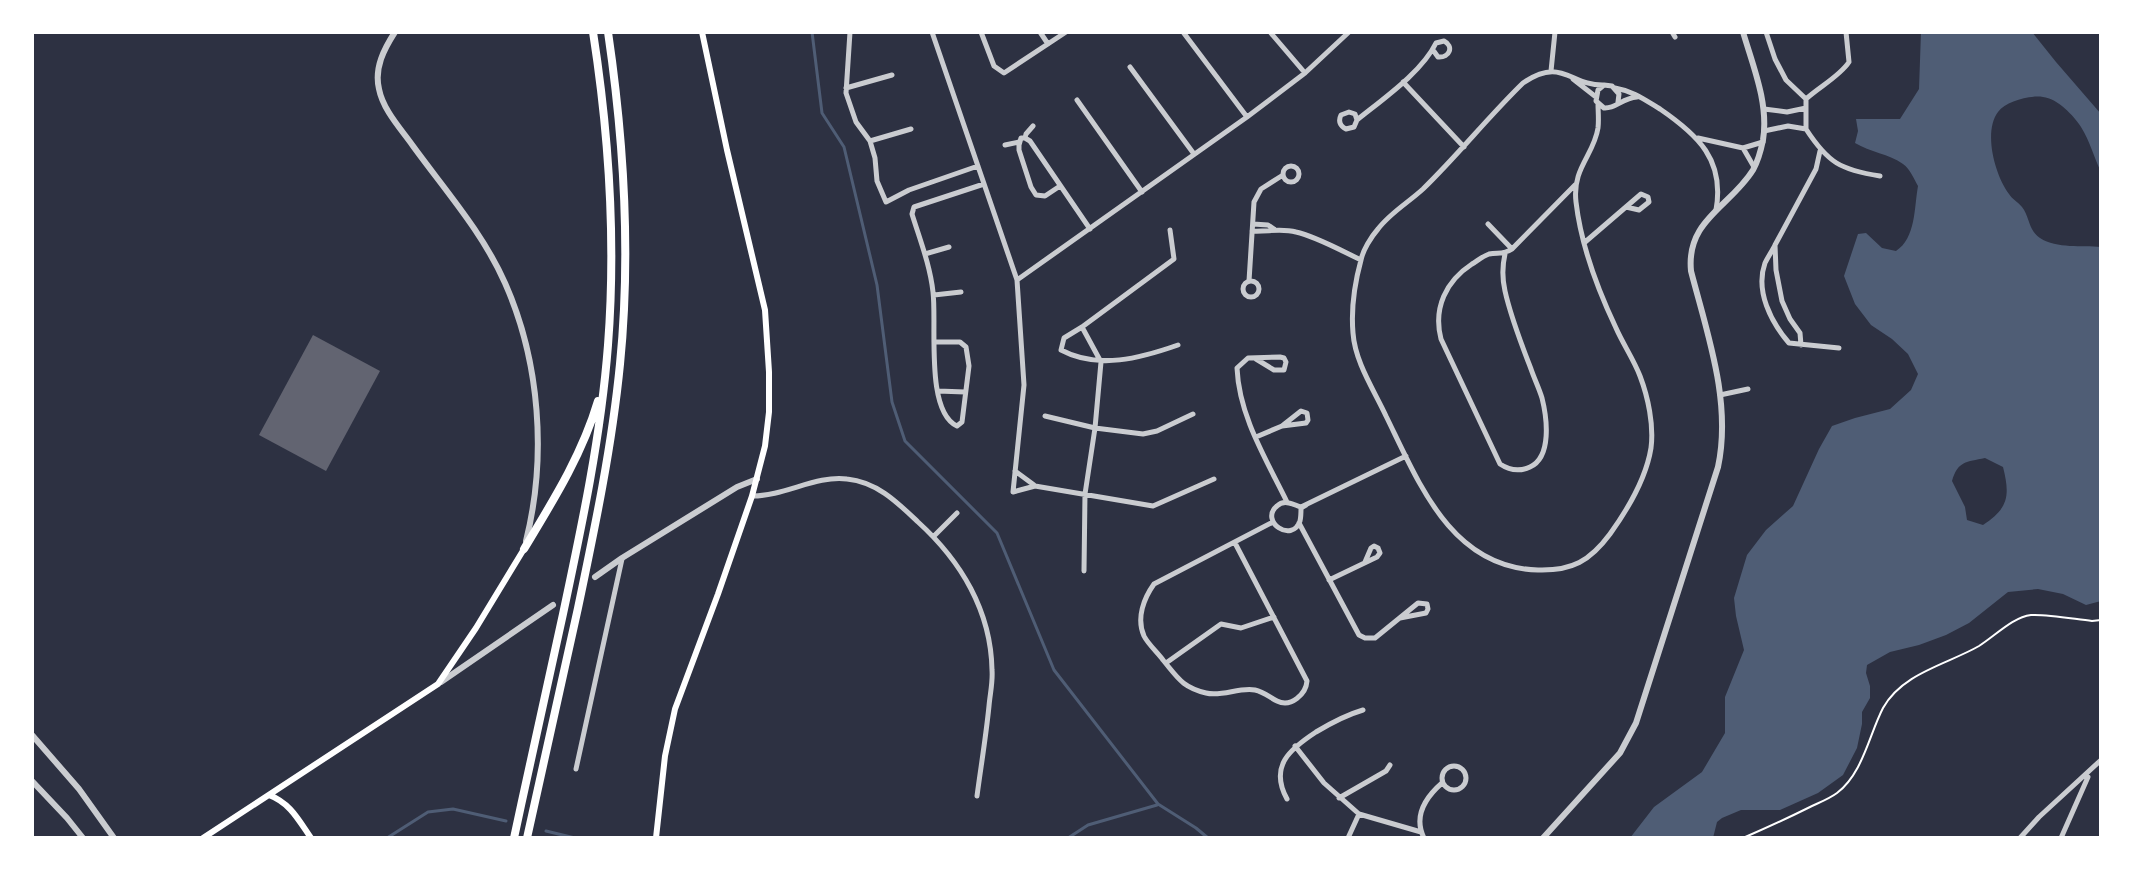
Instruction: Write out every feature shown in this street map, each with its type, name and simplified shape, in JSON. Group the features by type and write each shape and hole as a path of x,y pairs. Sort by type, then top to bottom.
{"highway":[{"path":"514,838 589,490 605,377 611,221 603,109 593,32"},
{"path":"527,838 601,497 621,362 625,290 624,207 618,108 608,32"},
{"path":"524,549 576,460 605,377"}],"main road":[{"path":"656,838 665,756 675,709 752,496 765,446 769,412 765,310 702,32"},
{"path":"203,838 438,684 524,549"},
{"path":"269,795 290,806 311,838"}],"street":[{"path":"395,32 382,54 378,72 379,89 394,120 487,250 504,282 521,328 535,400 538,445 533,504 524,549"},
{"path":"850,32 846,88 850,108 870,141 877,181 886,202 909,190 978,166"},
{"path":"932,32 1017,280 1024,385 1013,492 1035,486 1153,506 1214,479"},
{"path":"981,32 994,66 1004,73 1066,32"},
{"path":"1040,32 1048,44"},
{"path":"1183,32 1247,117"},
{"path":"1270,32 1305,73"},
{"path":"1017,280 1247,117 1305,73 1349,32"},
{"path":"1551,71 1556,32"},
{"path":"1543,838 1620,753 1636,723 1718,467 1723,433 1720,395 1690,263 1692,247 1699,231 1754,168 1763,142 1764,109 1743,32"},
{"path":"1766,32 1786,80 1806,99 1806,129 1820,151 1834,162 1856,172 1880,176"},
{"path":"1806,99 1849,62 1846,32"},
{"path":"1357,120 1403,82 1433,50"},
{"path":"1130,67 1194,154"},
{"path":"1604,85 1598,90 1598,124 1579,169 1575,200 1598,287 1640,377 1651,429 1651,447 1632,499 1591,557 1559,569 1524,569 1493,561 1472,548 1455,534 1432,506 1360,362 1353,333 1355,299 1361,260 1378,228 1422,189 1523,83 1551,71 1592,85 1604,85 1628,91 1677,120 1698,138 1711,159 1718,184 1716,210"},
{"path":"1566,74 1608,109"},
{"path":"846,88 892,75"},
{"path":"1403,82 1464,147"},
{"path":"1615,88 1619,94 1618,102"},
{"path":"1598,124 1608,109 1618,102 1642,97"},
{"path":"1077,100 1142,192"},
{"path":"1764,109 1787,112 1806,108"},
{"path":"1033,126 1022,140 1019,150 1031,187 1036,195 1045,196 1060,186"},
{"path":"1764,131 1788,126 1806,129"},
{"path":"870,141 911,129"},
{"path":"1698,138 1743,148 1763,142"},
{"path":"1005,145 1030,141 1090,229"},
{"path":"1743,148 1754,168"},
{"path":"1820,151 1816,169 1765,264 1762,288 1770,316 1789,343 1839,348"},
{"path":"1249,281 1254,202 1261,189 1283,175"},
{"path":"934,342 960,342 966,347 969,366 962,422 957,426 950,423 941,410 934,342 934,295 912,214 914,207 984,184"},
{"path":"1505,254 1502,271 1505,290 1542,398 1545,425 1543,454 1531,467 1521,470 1500,464 1444,347 1438,323 1441,300 1448,287 1468,267 1488,254 1505,254 1512,249 1575,184"},
{"path":"1718,184 1732,195"},
{"path":"1584,243 1626,207"},
{"path":"1488,224 1512,249"},
{"path":"1253,228 1268,225 1275,230 1298,232 1361,260"},
{"path":"1170,230 1174,259 1064,338 1061,350 1101,362 1145,357 1178,345"},
{"path":"1775,245 1782,301 1800,333 1801,345"},
{"path":"925,254 949,247"},
{"path":"934,295 961,292"},
{"path":"1082,327 1101,362 1085,494 1084,571"},
{"path":"1256,359 1274,370 1284,370 1286,366 1284,358 1280,357 1248,358 1237,368 1238,386 1255,437 1287,502"},
{"path":"1720,395 1748,389"},
{"path":"938,391 965,392"},
{"path":"1255,437 1282,426 1306,423 1307,413 1297,412 1282,426"},
{"path":"1045,416 1095,428 1143,434 1157,431 1193,414"},
{"path":"1299,523 1288,531 1279,529 1272,518 1274,508 1287,502 1299,507 1306,505 1406,456"},
{"path":"1015,471 1035,486"},
{"path":"752,496 768,496 828,479 845,478 864,482 897,501 934,536 965,577 985,618 992,672 977,796"},
{"path":"595,577 737,487 757,479"},
{"path":"1306,505 1301,510 1299,523 1359,635 1375,638 1418,603 1427,604 1426,613 1400,618"},
{"path":"934,536 957,513"},
{"path":"1235,543 1307,681 1301,696 1287,703 1252,690 1209,694 1183,684 1144,636 1141,620 1146,596 1154,584 1273,522"},
{"path":"576,769 622,558"},
{"path":"1329,580 1365,563"},
{"path":"438,684 553,605"},
{"path":"1166,663 1221,624 1241,628 1274,617"},
{"path":"1287,799 1280,777 1284,760 1295,746 1326,726 1363,710"},
{"path":"32,735 79,789 114,838"},
{"path":"1295,746 1324,783 1359,814 1422,835 1420,817 1431,793 1442,783 1443,771 1449,766 1458,766 1464,771 1466,779 1459,789 1448,789 1442,783"},
{"path":"2020,838 2101,760"},
{"path":"1339,798 1386,771 1390,765"},
{"path":"2061,838 2089,773"},
{"path":"32,781 83,838"},
{"path":"1348,838 1359,814"}],"path":[{"path":"1743,838 1837,793 1847,783 1861,759 1884,706 1910,680 1933,666 1969,652 2015,619 2031,615 2101,620"}],"water":[{"path":"1921,32 2032,32 2101,114 2101,172 2078,123 2065,108 2048,98 2025,98 2002,108 1994,120 1991,142 1995,165 2004,186 2025,211 2036,235 2054,244 2101,247 2101,601 2086,605 2063,594 2038,589 2008,592 1969,623 1946,635 1890,652 1867,665 1870,698 1862,712 1857,748 1843,775 1818,793 1780,810 1741,810 1722,818 1717,822 1713,838 1630,838 1654,807 1702,772 1725,733 1725,697 1744,650 1734,598 1747,555 1766,530 1793,506 1832,426 1890,409 1911,390 1918,374 1908,354 1871,325 1855,304 1844,276 1858,234 1866,233 1882,248 1896,251 1903,245 1911,231 1918,186 1903,164 1855,143 1858,131 1856,119 1900,119 1919,89","holes":["1985,458 2003,467 2007,493 2003,507 1983,525 1967,520 1965,507 1952,481 1957,470 1968,462"]}],"building":[{"path":"313,335 380,371 326,471 259,435"}],"waterway":[{"path":"812,32 822,113 844,147 877,285 892,402 905,441 997,533 1054,670 1158,804 1208,838"},
{"path":"1068,838 1088,825 1157,805"},
{"path":"387,838 428,812 453,809 506,821"},
{"path":"546,831 575,838"}]}
